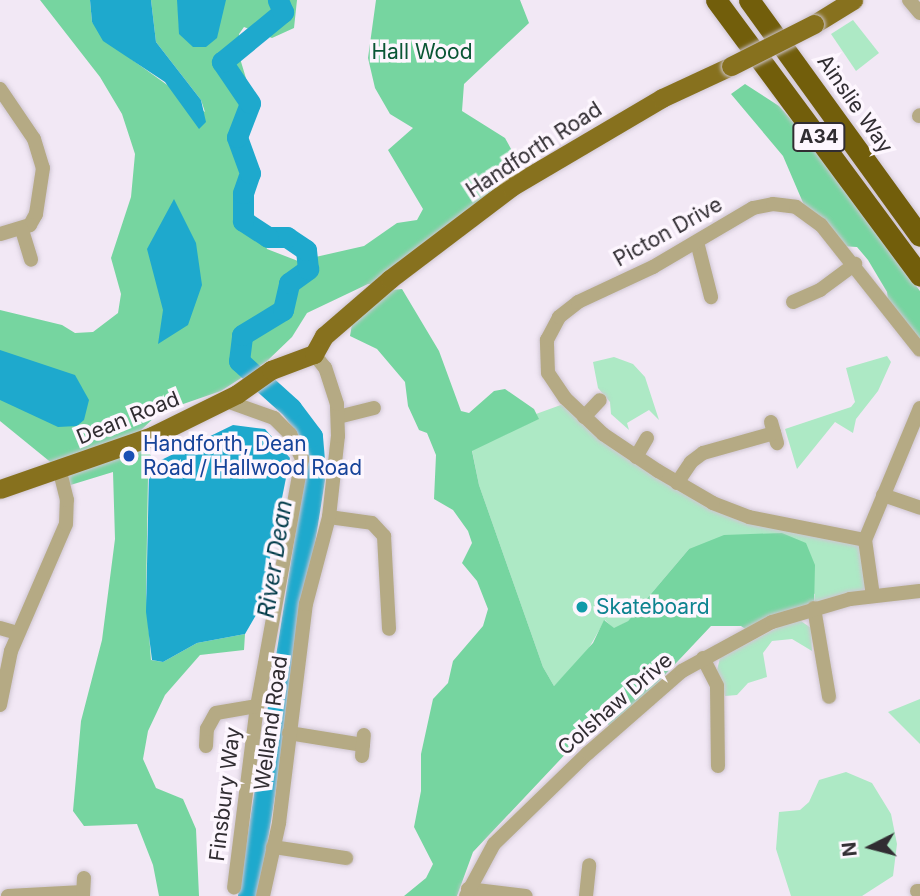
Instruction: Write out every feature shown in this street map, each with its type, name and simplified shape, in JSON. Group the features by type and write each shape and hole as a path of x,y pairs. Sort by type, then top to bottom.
{"highway":[{"name":"A34","path":"716,0 920,276"},
{"name":"Ainslie Way","path":"749,0 920,236"}],"main road":[{"name":"Handforth Road","path":"314,354 324,336 390,279 511,187 662,98 814,24 853,0"},
{"name":"Dean Road","path":"0,489 152,436 232,396 284,364 314,354"}],"street":[{"path":"909,0 920,13"},
{"path":"0,89 41,153 36,214 22,230 0,234"},
{"name":"Picton Drive","path":"865,540 749,517 677,483 636,457 584,417 548,373 545,349 554,323 578,302 697,242 752,208 787,205 814,218 855,264 920,350"},
{"path":"22,230 31,260"},
{"path":"697,242 711,297"},
{"path":"793,302 820,290 855,264"},
{"name":"Welland Road","path":"262,896 273,847 306,604 329,517 338,417 329,377 314,354"},
{"name":"Finsbury Way","path":"232,396 274,418 290,434 302,459 257,706 234,888"},
{"path":"584,417 600,400"},
{"path":"338,417 374,408"},
{"path":"873,596 865,540 920,408"},
{"path":"677,483 691,462 703,453 774,433"},
{"path":"636,457 647,438"},
{"path":"0,705 17,633 66,524 67,500 59,469"},
{"path":"883,495 920,508"},
{"path":"329,517 372,523 384,536 389,629"},
{"name":"Colshaw Drive","path":"467,893 494,844 527,811 654,693 703,658 761,627 814,608 873,596 920,591"},
{"path":"814,608 829,697"},
{"path":"0,628 17,633"},
{"path":"703,658 718,693 718,766"},
{"name":"Finsbury Way","path":"207,746 208,729 216,713 257,706"},
{"path":"289,733 363,746"},
{"path":"273,847 346,858"},
{"path":"586,896 589,865"},
{"path":"8,896 83,889"},
{"path":"467,893 526,896"}],"green space":[{"name":"Hall Wood","path":"40,0 90,0 92,22 131,59 205,112 201,100 156,42 151,0 297,0 294,28 272,38 244,27 239,34 239,55 254,105 239,173 247,207 257,219 267,249 298,261 364,246 397,223 417,220 423,209 388,150 413,128 390,114 375,88 368,58 376,0 520,0 529,23 464,84 462,111 505,138 515,156 520,182 384,284 368,284 307,313 292,337 266,362 221,391 160,412 138,433 155,463 148,478 146,594 151,660 163,662 197,643 245,634 244,650 200,655 165,695 148,731 143,759 156,788 183,799 196,829 199,896 159,896 153,865 137,824 84,826 73,811 81,721 102,640 115,539 113,472 64,487 59,469 0,421 0,310 62,325 75,333 93,332 118,313 121,294 111,258 131,197 135,154 122,114 100,77"},
{"path":"853,20 879,53 856,71 831,34"},
{"path":"745,84 779,106 795,124 920,291 920,348 889,308 887,292 868,260 857,247 840,246 804,205 783,156 731,94"},
{"path":"402,289 439,351 461,411 469,413 494,391 505,389 534,409 539,419 472,451 479,485 543,667 554,686 593,643 604,620 614,628 628,621 689,549 724,535 782,533 806,543 815,565 814,608 750,632 741,626 711,626 613,730 603,719 590,728 473,852 457,896 404,896 426,878 433,864 414,827 421,791 421,754 433,699 448,683 453,661 483,626 488,609 477,581 462,563 472,543 468,531 453,510 434,499 436,455 427,433 419,430 408,406 405,382 377,349 350,336 352,324 392,290"},
{"path":"887,356 891,362 878,391 856,419 853,433 835,422 797,469 785,429 851,407 855,402 846,368"},
{"path":"614,357 633,364 645,377 659,420 649,410 627,423 629,430 611,414 610,402 598,388 593,362"},
{"path":"569,402 713,503 865,540 873,596 814,608 815,594 689,549 628,621 614,629 605,620 586,653 554,686 543,667 479,485 472,450 538,419 536,414"},
{"path":"801,621 811,628 812,651 792,639 772,641 763,653 767,677 748,683 737,695 725,696 717,670 720,658 784,624"},
{"path":"920,699 920,744 888,712"},
{"path":"846,772 872,783 891,814 897,844 893,876 862,896 791,896 776,849 779,812 800,810 809,802 819,780"}],"water":[{"path":"90,0 151,0 156,42 201,100 206,122 199,129 165,82 103,41 92,22"},
{"path":"177,0 226,0 217,38 206,47 193,47 179,34"},
{"path":"174,199 196,243 202,285 188,325 158,344 163,310 147,249"},
{"path":"0,350 75,375 89,400 84,420 77,426 58,427 0,400"},
{"path":"233,425 265,429 290,458 260,608 245,634 197,643 163,662 152,660 146,612 149,471 155,463"}],"waterway":[{"name":"River Dean","path":"248,896 315,471 312,436 291,408 239,361 242,335 283,310 289,283 308,269 306,250 287,237 268,237 243,221 243,193 250,173 237,137 250,103 222,62 283,12 278,0"}],"place":[{"name":"Handforth, Dean Road / Hallwood Road","path":"129,456"},
{"name":"Skateboard","path":"582,607"}]}
